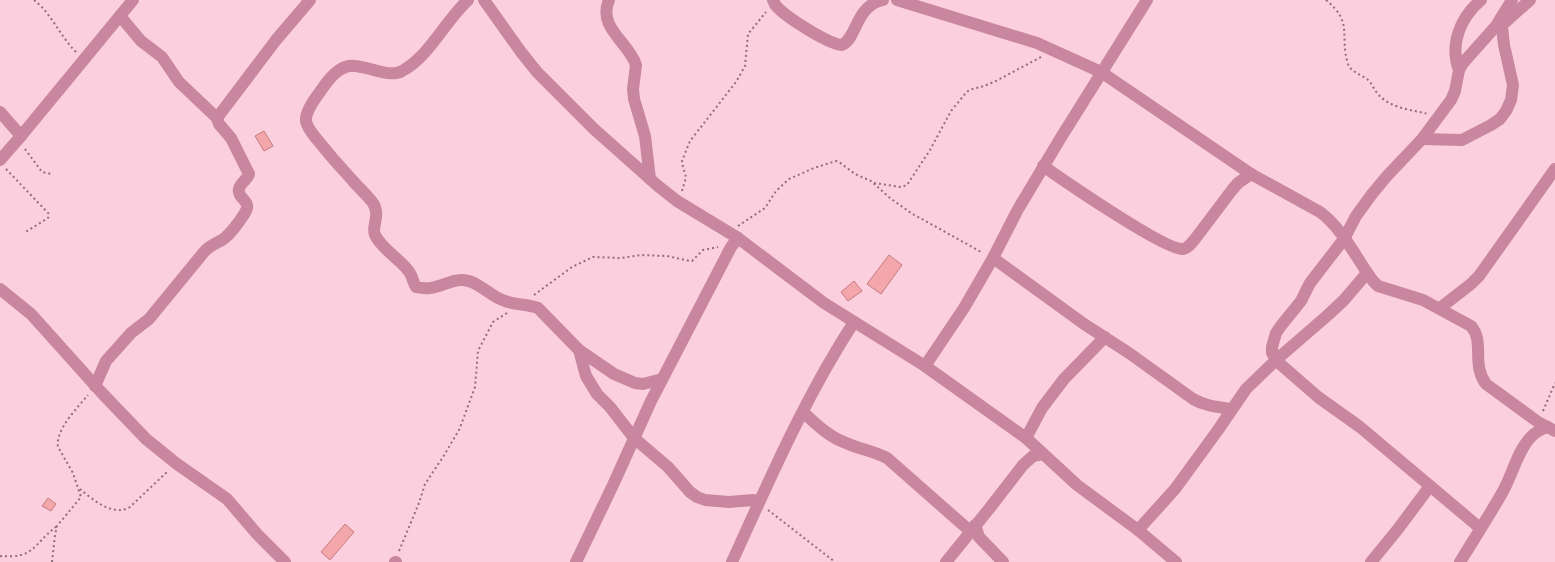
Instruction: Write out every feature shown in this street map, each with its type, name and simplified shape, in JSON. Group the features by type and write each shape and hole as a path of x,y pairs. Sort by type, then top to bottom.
{"street":[{"path":"3,164 21,136 133,0"},
{"path":"217,118 276,40 310,0"},
{"path":"468,0 459,8 423,53 402,71 388,73 364,67 348,66 331,77 320,91 309,110 306,122 310,130 329,156 373,204 377,215 374,231 376,236 387,250 410,273 416,287 430,288 465,280 477,285 504,301 538,308 579,350 614,374 635,383 643,384 662,380"},
{"path":"484,0 536,72 594,129 677,201 854,322 925,366 1026,438 1077,485 1138,530 1176,562"},
{"path":"609,0 606,9 610,26 636,65 633,89 634,99 645,136 650,179"},
{"path":"770,5 819,36 838,45 842,45 847,42 858,20 866,9 877,1 883,0"},
{"path":"897,0 1052,49 1100,72 1251,174 1320,212 1329,219 1367,273 1378,286 1415,297 1440,308 1471,326 1476,332 1478,341 1478,366 1482,378 1486,384 1547,426 1536,432 1529,439 1519,456 1502,493 1460,562"},
{"path":"925,366 964,308 993,258 1017,211 1100,72 1148,0"},
{"path":"1459,70 1455,62 1457,35 1466,15 1481,0"},
{"path":"1422,138 1462,140 1491,125 1500,119 1506,111 1511,100 1513,84 1504,45 1502,22 1512,0"},
{"path":"1480,528 1360,427 1318,397 1276,360 1272,353 1272,347 1276,333 1300,301 1310,283 1344,239 1356,216 1386,176 1422,138 1439,116 1453,95 1459,70 1463,63 1502,22 1530,0"},
{"path":"95,386 108,358 131,333 149,318 204,252 214,243 221,241 234,230 247,207 238,191 239,187 249,174 231,138 219,124 217,118 179,82 162,56 141,41 120,16"},
{"path":"0,112 21,136"},
{"path":"1043,166 1091,199 1149,234 1172,246 1184,248 1189,246 1195,239 1238,183 1251,174"},
{"path":"1440,308 1479,276 1554,171"},
{"path":"576,562 662,380 732,239"},
{"path":"993,258 1084,324 1193,399 1206,404 1231,409"},
{"path":"1138,530 1175,489 1246,389 1276,360 1333,310 1367,273"},
{"path":"0,289 31,314 95,386 146,438 176,464 228,499 257,534 285,562"},
{"path":"732,562 759,502 803,412 832,355 854,322"},
{"path":"1026,438 1042,408 1064,378 1105,337"},
{"path":"579,350 586,376 591,385 634,438 668,467 690,492 697,497 718,502 753,500 759,502"},
{"path":"803,412 834,437 887,458 972,528 1003,562"},
{"path":"946,562 1027,460 1033,456 1043,454"},
{"path":"1371,562 1430,486"}],"path":[{"path":"34,0 43,7 65,40 84,60"},
{"path":"1326,0 1337,11 1342,19 1345,30 1344,42 1346,57 1351,69 1368,79 1378,94 1388,102 1407,110 1439,116"},
{"path":"677,201 686,179 682,164 690,141 736,82 745,66 748,34 770,5"},
{"path":"874,183 901,187 907,185 930,150 951,111 969,90 996,81 1031,63 1052,49"},
{"path":"21,136 25,149 38,168 43,173 52,174"},
{"path":"396,562 425,484 444,457 459,430 475,387 478,351 490,327 496,319 522,304 572,267 589,258 621,258 641,255 666,256 692,261 703,250 724,246 765,208 776,191 789,179 832,161 839,162 851,171 874,183 890,198 911,213 993,258"},
{"path":"3,164 49,214 48,218 24,233"},
{"path":"1547,426 1555,383"},
{"path":"0,556 11,557 27,554 57,526 80,499 80,489 73,473 58,447 58,443 61,432 70,417 95,386"},
{"path":"80,489 110,509 124,511 176,464"},
{"path":"759,502 835,562"},
{"path":"52,562 57,526"}],"building":[{"path":"264,131 273,146 264,151 255,136"},
{"path":"889,255 902,265 881,294 867,284"},
{"path":"854,281 862,291 848,301 841,292"},
{"path":"48,498 56,504 51,511 42,506"},
{"path":"345,524 354,532 330,560 321,552"}]}
